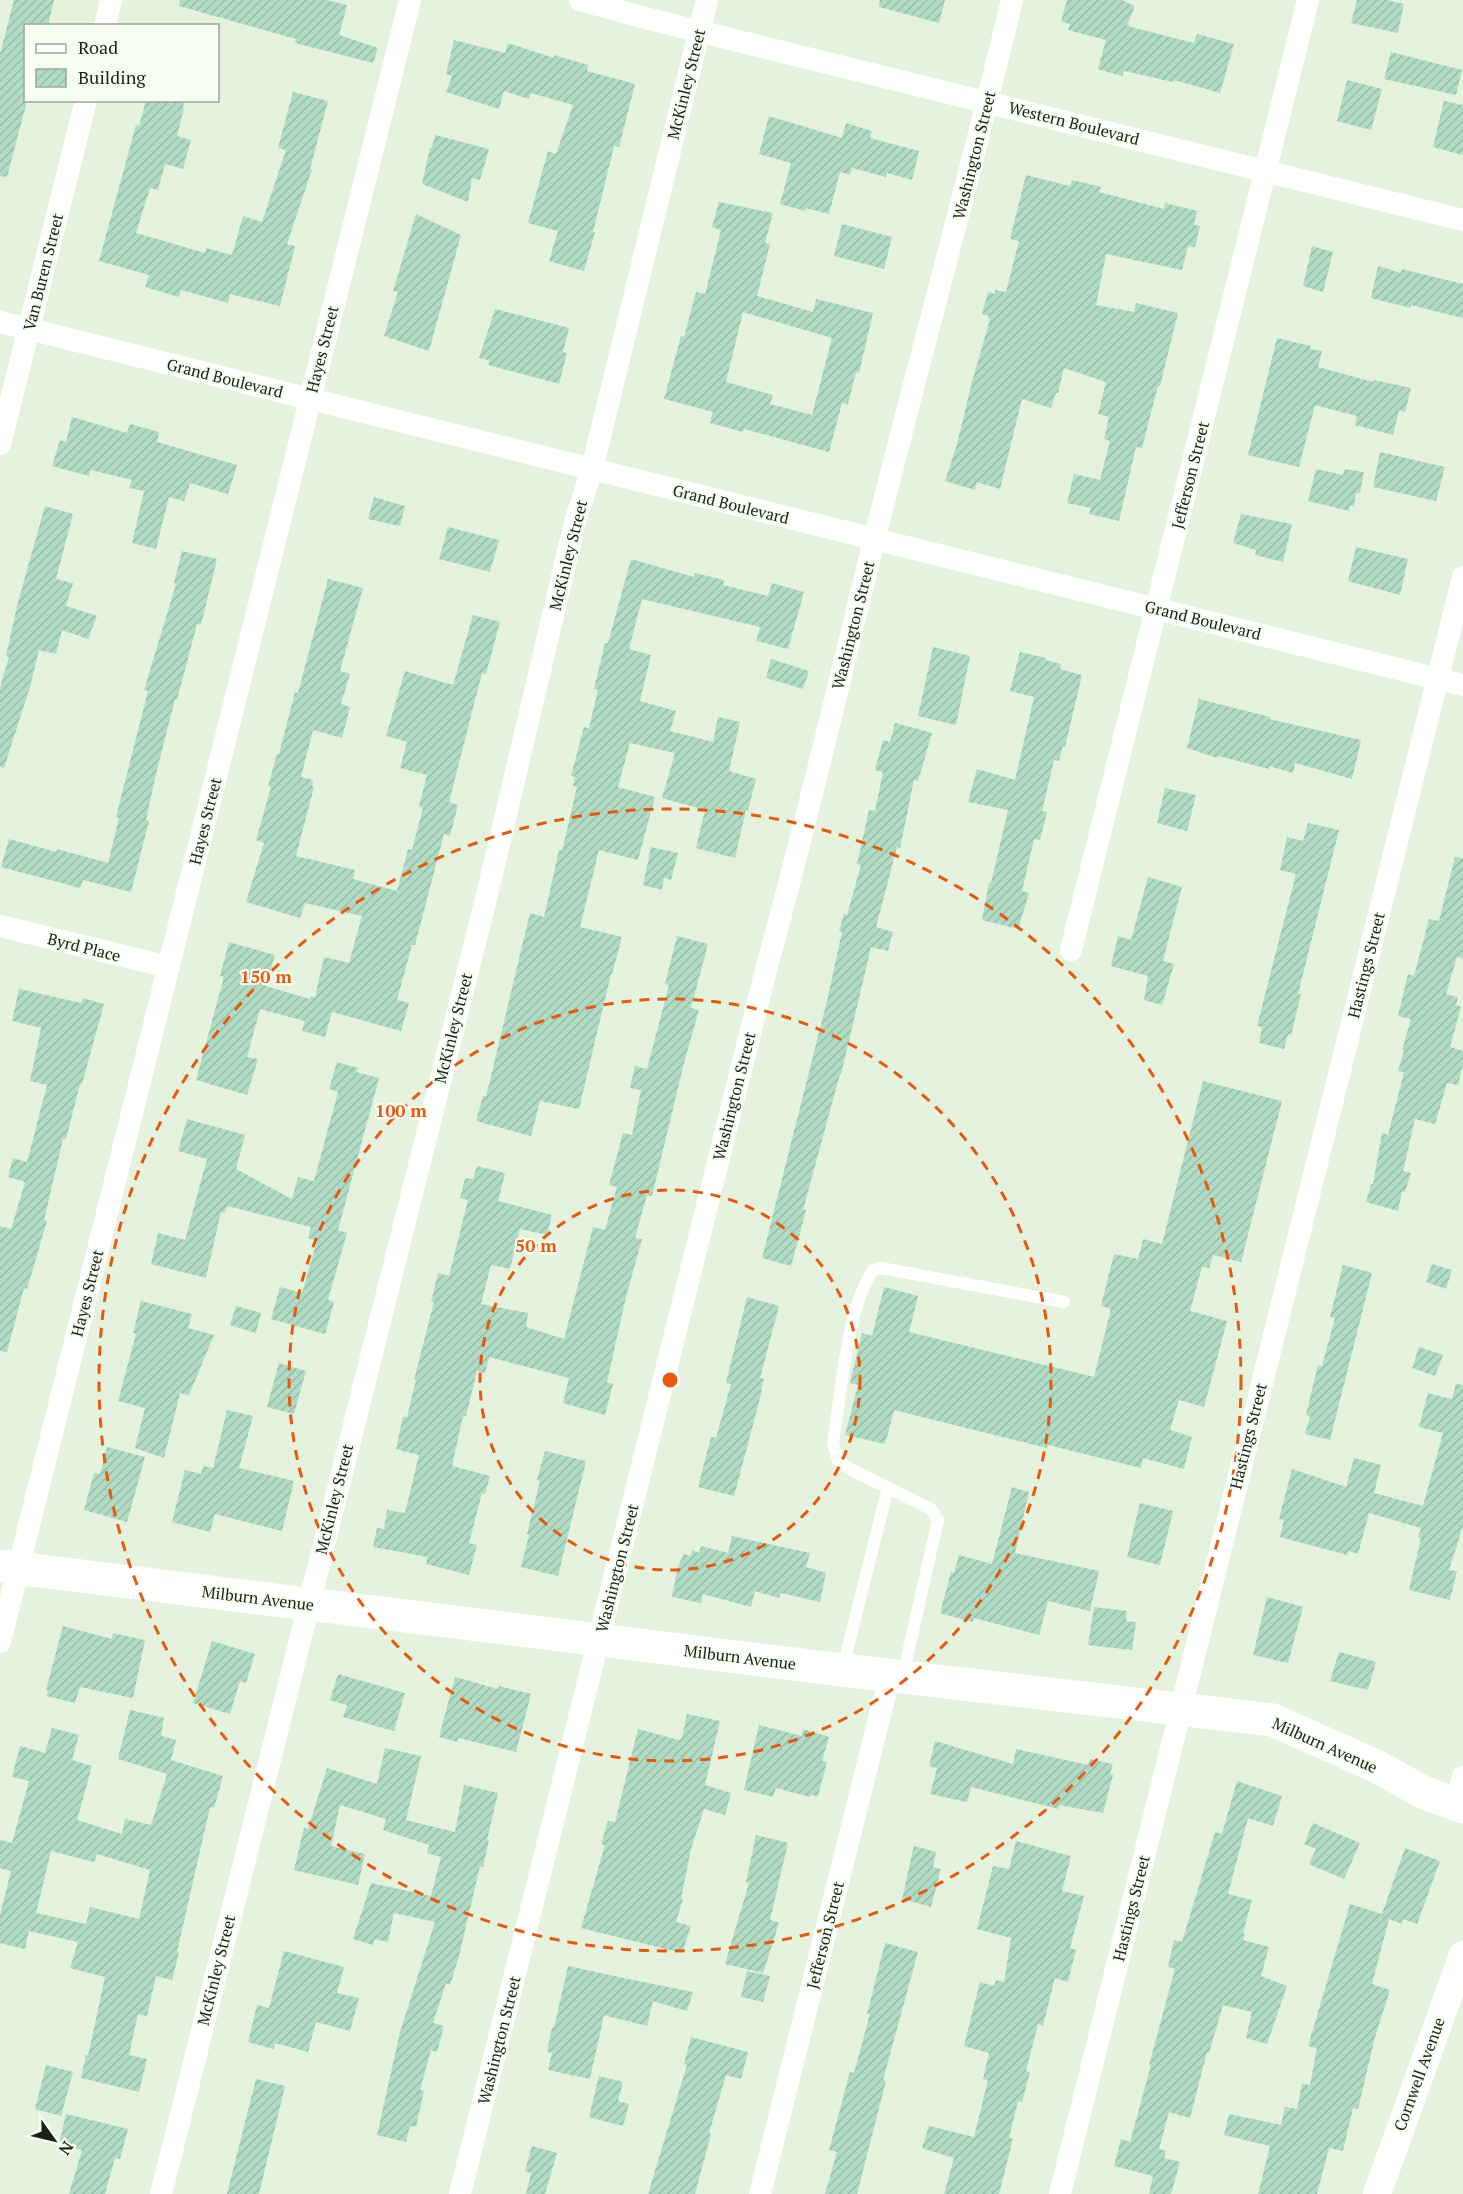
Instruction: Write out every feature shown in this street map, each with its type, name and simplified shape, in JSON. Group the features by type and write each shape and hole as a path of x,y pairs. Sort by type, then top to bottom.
{"main road":[{"name":"Milburn Avenue","path":"9,1567 843,1670 1272,1720 1376,1766 1423,1792 1461,1796"}],"street":[{"path":"105,24 111,0"},
{"name":"Hayes Street","path":"0,1642 9,1567 169,967 410,0"},
{"name":"Western Boulevard","path":"580,0 1463,220"},
{"name":"McKinley Street","path":"161,2194 486,899 575,522 592,469 707,0"},
{"name":"Washington Street","path":"460,2194 768,962 797,858 874,540 988,102 1012,0"},
{"name":"Jefferson Street","path":"1071,950 1308,0"},
{"name":"Van Buren Street","path":"0,444 86,102"},
{"name":"Grand Boulevard","path":"0,322 1463,685"},
{"name":"Hastings Street","path":"1060,2194 1463,578"},
{"name":"Byrd Place","path":"0,926 169,967"},
{"name":"Jefferson Street","path":"760,2194 896,1676"},
{"name":"Cornwell Avenue","path":"1377,2194 1463,1955"}],"lane":[{"path":"896,1676 938,1520 931,1509 848,1468 838,1460 833,1443 852,1323 865,1282 873,1270 894,1269 1064,1302"},
{"path":"843,1670 888,1488"}],"building":[{"path":"14,0 54,0 48,24 24,24 24,102 26,105 7,177 0,176 0,54"},
{"path":"180,0 327,0 347,5 339,35 378,48 373,63 295,43 296,39 179,6"},
{"path":"880,0 945,0 939,23 879,7"},
{"path":"1067,0 1122,0 1135,6 1127,25 1194,43 1197,34 1234,44 1220,93 1174,80 1173,82 1124,71 1122,76 1098,69 1106,40 1068,30 1070,24 1061,21"},
{"path":"1357,0 1387,0 1404,4 1398,33 1351,23"},
{"path":"454,40 505,53 508,43 554,58 554,55 588,65 587,71 635,84 619,147 614,146 584,271 549,261 558,231 528,223 548,151 556,154 573,105 531,93 529,99 504,91 499,109 446,92 452,76 446,74"},
{"path":"1391,52 1462,70 1456,95 1384,79"},
{"path":"1347,80 1382,89 1371,130 1337,121"},
{"path":"293,92 328,101 310,169 312,169 287,244 295,246 280,306 230,294 228,303 181,290 179,297 145,287 149,275 99,261 136,125 139,126 145,102 184,102 177,136 191,140 183,169 165,164 158,190 150,188 136,233 205,253 206,248 232,255 243,216 262,222 286,150 278,148"},
{"path":"1444,101 1463,105 1463,155 1433,147"},
{"path":"769,116 842,138 846,123 872,131 870,138 919,151 912,180 887,173 886,177 852,168 850,175 840,172 829,214 806,208 805,211 780,204 791,163 759,154"},
{"path":"435,135 489,149 480,180 472,178 468,202 422,184"},
{"path":"1026,175 1070,186 1072,180 1101,187 1099,192 1164,209 1165,203 1197,211 1194,225 1200,226 1195,247 1188,246 1182,270 1106,254 1096,305 1134,312 1136,303 1178,313 1142,448 1136,447 1119,521 1089,514 1091,508 1067,503 1074,474 1100,480 1110,441 1104,439 1109,417 1098,414 1106,382 1064,368 1058,393 1056,393 1051,408 1022,399 1000,489 977,482 975,490 945,481 990,319 988,319 989,316 982,314 988,292 995,294 995,290 1006,292 1019,241 1010,239"},
{"path":"719,202 773,213 765,243 770,244 757,296 813,312 816,299 873,313 859,373 856,372 848,404 842,403 829,452 744,429 743,432 710,423 713,412 664,399 696,292 705,294 721,230 712,227","holes":["743,312 832,338 812,415 770,404 773,395 726,382"]},
{"path":"416,214 461,235 429,351 384,336 398,292 393,291"},
{"path":"842,224 892,237 884,269 834,256"},
{"path":"1312,246 1333,252 1323,292 1303,286"},
{"path":"1378,266 1401,273 1402,269 1463,284 1463,318 1371,298"},
{"path":"495,309 569,328 563,352 567,353 559,384 488,365 489,360 479,358"},
{"path":"1277,338 1322,351 1318,367 1373,382 1374,380 1411,388 1405,412 1399,410 1393,435 1355,425 1357,416 1315,405 1299,467 1248,455"},
{"path":"72,417 127,433 130,424 159,432 157,442 237,465 228,494 190,483 184,501 169,497 156,549 132,543 144,491 129,488 132,480 91,470 89,476 52,466 60,440 66,442"},
{"path":"1380,452 1445,467 1436,501 1373,487"},
{"path":"1316,469 1343,475 1344,469 1364,472 1360,493 1356,493 1354,506 1350,506 1349,511 1308,501"},
{"path":"374,497 405,506 400,526 368,519"},
{"path":"45,506 73,514 56,579 73,583 66,606 97,616 88,639 62,630 56,654 39,650 30,687 4,768 0,767 0,687 9,657 6,656 18,602"},
{"path":"1241,514 1292,524 1283,562 1255,555 1256,550 1233,543"},
{"path":"448,527 499,540 490,572 439,559"},
{"path":"1356,547 1408,559 1400,595 1348,581"},
{"path":"182,551 217,559 201,625 197,624 177,700 175,699 156,774 146,820 149,821 131,892 83,880 80,888 1,867 9,839 108,863 119,818 116,817 148,691 144,690 176,584 174,583"},
{"path":"631,559 694,577 695,573 724,580 723,585 768,596 772,583 804,592 788,649 756,641 760,627 642,599 629,649 651,655 640,701 676,711 670,731 713,742 718,717 740,722 729,771 756,779 735,858 696,848 705,810 662,798 675,753 630,743 618,787 655,797 638,860 599,850 580,927 622,937 579,1109 540,1101 531,1136 476,1121 483,1096 486,1097 530,913 544,917 559,850 562,851 577,787 573,786 575,777 571,776 584,727 589,728 598,690 594,689 605,643 608,643"},
{"path":"328,579 363,588 340,671 350,674 341,704 350,707 342,738 313,730 301,777 313,780 312,786 314,787 296,856 355,870 353,879 397,891 408,849 412,850 423,808 419,806 427,775 400,768 407,742 386,736 405,671 453,685 473,615 500,622 486,674 482,673 449,802 458,805 450,836 444,834 415,945 412,945 397,1000 409,1003 401,1031 332,1012 325,1037 302,1031 305,1021 260,1009 247,1057 258,1059 247,1095 196,1080 224,977 220,976 229,942 275,955 266,986 310,999 311,996 315,997 324,957 349,963 362,916 305,903 300,918 246,902 264,843 256,840 271,787 268,786 295,692 298,693"},
{"path":"933,647 970,656 956,725 918,716"},
{"path":"1020,652 1046,658 1046,660 1061,664 1060,669 1082,675 1065,747 1063,746 1059,761 1054,760 1042,811 1047,812 1040,840 1034,839 1022,891 1029,893 1018,929 982,920 1008,810 968,802 977,769 1015,780 1034,697 1010,691"},
{"path":"771,659 809,671 803,689 766,678"},
{"path":"1199,699 1270,717 1269,719 1361,740 1352,779 1295,763 1293,773 1269,766 1269,769 1218,756 1217,758 1187,748"},
{"path":"895,723 932,733 918,781 914,780 900,848 897,847 876,927 893,932 888,951 871,947 841,1075 803,1210 806,1210 791,1266 762,1258 827,1001 842,932 839,931 844,914 847,915 861,865 857,864 869,810 875,811 883,772 875,770 883,740 890,742"},
{"path":"1165,788 1196,795 1187,831 1157,823"},
{"path":"1308,823 1339,830 1298,994 1301,994 1291,1035 1288,1034 1284,1049 1259,1043 1262,1027 1257,1026 1296,874 1280,870 1287,837 1303,841"},
{"path":"651,847 678,853 671,880 664,878 662,890 643,885"},
{"path":"1455,857 1463,858 1463,958 1457,957 1446,994 1458,997 1456,1005 1461,1007 1450,1047 1463,1051 1463,1064 1458,1085 1447,1083 1435,1124 1415,1119 1403,1171 1411,1173 1405,1192 1402,1191 1398,1211 1366,1202 1371,1184 1373,1184 1382,1133 1388,1135 1404,1072 1398,1071 1411,1019 1398,1016 1408,974 1414,976 1429,919 1439,921"},
{"path":"1148,877 1182,887 1163,961 1174,964 1162,1005 1144,1000 1148,976 1111,966 1118,936 1131,940"},
{"path":"677,936 708,944 691,1008 699,1010 652,1196 647,1195 635,1238 642,1239 607,1382 613,1384 605,1415 563,1403 569,1378 489,1357 485,1373 477,1371 466,1416 463,1416 452,1466 490,1476 485,1494 482,1493 469,1543 477,1545 469,1575 426,1564 428,1557 373,1547 377,1528 384,1529 387,1510 405,1513 419,1455 396,1449 403,1417 407,1417 416,1380 414,1380 434,1302 431,1302 438,1273 449,1276 468,1200 460,1198 465,1178 473,1179 477,1166 505,1173 498,1201 552,1215 547,1235 520,1229 510,1269 491,1265 481,1304 528,1313 526,1327 564,1339 593,1227 605,1230 617,1187 609,1185 623,1133 632,1135 641,1090 630,1088 635,1066 647,1069 669,985 665,984"},
{"path":"19,989 81,1003 83,998 104,1004 66,1139 63,1139 44,1220 47,1221 27,1289 24,1288 7,1352 0,1351 0,1226 11,1229 25,1182 8,1177 13,1158 27,1162 47,1085 30,1081 41,1028 12,1021"},
{"path":"337,1062 358,1068 356,1072 379,1078 338,1230 347,1233 328,1300 334,1302 325,1334 271,1319 280,1287 302,1293 317,1241 308,1238 311,1227 227,1206 225,1213 221,1212 206,1278 151,1264 158,1233 185,1240 207,1159 178,1151 187,1119 245,1135 236,1169 292,1199 298,1177 314,1181 338,1092 329,1089"},
{"path":"1203,1081 1282,1101 1241,1262 1213,1255 1209,1268 1202,1267 1190,1311 1227,1321 1204,1407 1179,1400 1170,1430 1192,1437 1184,1469 1143,1458 1141,1468 1048,1445 1047,1448 894,1410 885,1444 845,1435 858,1385 850,1383 862,1333 872,1336 884,1287 918,1296 909,1332 1094,1377 1111,1309 1101,1306 1114,1254 1138,1259 1143,1239 1162,1244"},
{"path":"1432,1264 1452,1270 1446,1289 1426,1282"},
{"path":"1343,1265 1372,1273 1330,1440 1305,1434 1310,1416 1306,1415 1318,1365 1322,1366 1335,1318 1330,1317"},
{"path":"747,1297 779,1306 760,1378 764,1379 762,1391 734,1496 698,1487 711,1437 716,1438 731,1384 726,1383"},
{"path":"141,1301 192,1314 188,1328 214,1335 189,1395 180,1393 164,1458 135,1448 145,1408 118,1401 136,1334 133,1333"},
{"path":"236,1306 261,1313 256,1333 230,1325"},
{"path":"1419,1347 1443,1355 1435,1376 1412,1368"},
{"path":"279,1363 306,1371 294,1414 267,1407"},
{"path":"1456,1384 1463,1385 1463,1526 1449,1570 1457,1571 1450,1600 1409,1590 1421,1538 1418,1537 1421,1528 1369,1513 1358,1554 1348,1551 1347,1555 1280,1537 1284,1520 1279,1519 1292,1469 1346,1487 1354,1458 1381,1465 1374,1493 1423,1506 1443,1433 1419,1427 1428,1393 1452,1399"},
{"path":"227,1410 253,1416 239,1468 294,1481 282,1531 215,1514 210,1532 172,1522 185,1470 201,1474 203,1466 213,1468"},
{"path":"107,1447 145,1457 127,1522 84,1510 94,1473 100,1474"},
{"path":"545,1451 586,1461 558,1576 521,1567 540,1481 537,1480"},
{"path":"1012,1487 1029,1492 1015,1553 1099,1571 1090,1611 1048,1601 1039,1635 974,1618 973,1622 940,1613 951,1572 954,1573 959,1555 992,1564"},
{"path":"1140,1503 1173,1511 1160,1565 1127,1557"},
{"path":"732,1536 810,1553 806,1567 826,1573 820,1602 781,1593 779,1598 755,1591 751,1607 703,1594 701,1603 672,1597 678,1566 684,1554 691,1556 692,1550 699,1553 701,1546 728,1553"},
{"path":"1267,1597 1303,1607 1288,1663 1253,1655"},
{"path":"1094,1607 1127,1611 1126,1621 1136,1622 1132,1650 1088,1645"},
{"path":"63,1626 112,1639 113,1633 145,1640 133,1698 80,1687 75,1703 47,1696 48,1690 46,1690"},
{"path":"212,1641 255,1654 246,1683 240,1681 230,1714 193,1703"},
{"path":"1339,1652 1376,1662 1368,1690 1330,1681"},
{"path":"338,1674 405,1693 394,1731 343,1717 347,1705 330,1700"},
{"path":"455,1677 498,1689 499,1686 531,1694 516,1752 458,1738 457,1742 439,1737"},
{"path":"130,1710 164,1718 161,1736 176,1740 171,1760 223,1776 214,1808 210,1807 172,1980 156,1976 147,2016 138,2014 129,2055 147,2059 139,2092 81,2078 105,1977 70,1968 78,1942 29,1931 25,1949 0,1943 0,1915 11,1871 0,1868 0,1840 12,1843 29,1781 12,1777 20,1746 45,1753 52,1728 79,1735 72,1760 92,1766 77,1820 122,1834 125,1819 151,1825 167,1774 118,1759","holes":["51,1851 94,1862 97,1854 150,1870 139,1919 90,1907 86,1924 36,1913"]},
{"path":"687,1714 720,1721 705,1785 731,1793 725,1815 704,1809 691,1849 681,1899 683,1899 676,1922 691,1926 682,1953 581,1928 605,1845 601,1844 608,1821 615,1822 638,1729 679,1740 682,1738"},
{"path":"759,1725 802,1736 803,1729 829,1737 822,1761 827,1762 818,1796 810,1795 810,1797 776,1788 773,1797 744,1790"},
{"path":"935,1741 1013,1764 1016,1749 1088,1765 1090,1759 1113,1764 1110,1774 1113,1775 1103,1813 1059,1805 1059,1809 971,1787 967,1802 930,1794 937,1768 929,1766"},
{"path":"385,1748 421,1756 406,1820 455,1832 464,1785 498,1793 483,1867 480,1866 459,1956 450,1985 446,1983 433,2023 444,2026 437,2052 431,2050 420,2090 424,2091 416,2127 410,2126 406,2142 377,2135 400,2032 435,1922 394,1913 388,1942 375,1939 373,1945 353,1939 371,1883 431,1896 441,1857 427,1853 429,1845 383,1830 386,1819 340,1805 331,1846 365,1854 358,1885 294,1870 304,1828 308,1829 327,1768 377,1784"},
{"path":"1237,1781 1282,1796 1273,1826 1248,1818 1228,1894 1252,1900 1243,1940 1269,1947 1261,1976 1287,1986 1267,2044 1246,2038 1252,2012 1223,2005 1209,2053 1207,2052 1190,2118 1169,2112 1159,2149 1166,2151 1164,2158 1180,2162 1171,2194 1149,2194 1153,2176 1114,2166 1121,2139 1130,2142 1151,2065 1149,2065 1175,1969 1168,1967 1174,1940 1182,1942 1215,1832 1222,1834"},
{"path":"1313,1823 1360,1843 1344,1879 1309,1864 1316,1849 1304,1844"},
{"path":"756,1835 788,1843 770,1920 779,1923 763,1973 725,1964 749,1883 746,1882"},
{"path":"1016,1841 1071,1856 1062,1891 1084,1896 1070,1948 1076,1950 1068,1982 1055,1978 1043,2026 1038,2024 1026,2071 1030,2072 1022,2102 1018,2101 1009,2138 1013,2139 999,2194 944,2194 954,2158 922,2148 929,2126 974,2137 988,2080 983,2079 989,2053 964,2046 980,1982 994,1986 996,1980 1004,1982 1011,1938 977,1929 993,1866 1009,1869"},
{"path":"914,1846 936,1852 933,1867 941,1869 931,1907 902,1899"},
{"path":"1405,1848 1440,1861 1417,1924 1403,1919 1402,1924 1389,1919 1372,1984 1390,1990 1375,2037 1358,2109 1353,2108 1343,2151 1329,2148 1317,2194 1258,2194 1270,2146 1224,2135 1229,2114 1281,2125 1285,2107 1297,2109 1302,2084 1310,2085 1317,2048 1308,2046 1350,1904 1382,1914"},
{"path":"885,1943 918,1952 883,2080 886,2081 857,2194 825,2194 837,2152 829,2150 850,2072 854,2073 870,2014 867,2014"},
{"path":"284,1951 344,1967 337,1993 359,1998 350,2031 316,2022 308,2052 275,2043 274,2049 248,2042 257,2005 269,2008"},
{"path":"568,1966 693,1992 687,2011 653,2001 647,2026 604,2015 590,2079 548,2070 552,2053 547,2052"},
{"path":"747,1971 770,1976 763,2002 741,1997"},
{"path":"691,2037 748,2052 741,2079 726,2075 709,2133 711,2134 695,2194 648,2194 687,2065 684,2064"},
{"path":"46,2065 73,2072 61,2116 35,2109"},
{"path":"599,2076 623,2082 618,2101 629,2104 623,2126 589,2117"},
{"path":"256,2079 285,2086 259,2194 227,2194"},
{"path":"66,2114 128,2129 120,2159 115,2158 105,2194 69,2194 82,2150 59,2144"},
{"path":"532,2146 557,2153 545,2194 526,2194 531,2173 525,2171"}]}
